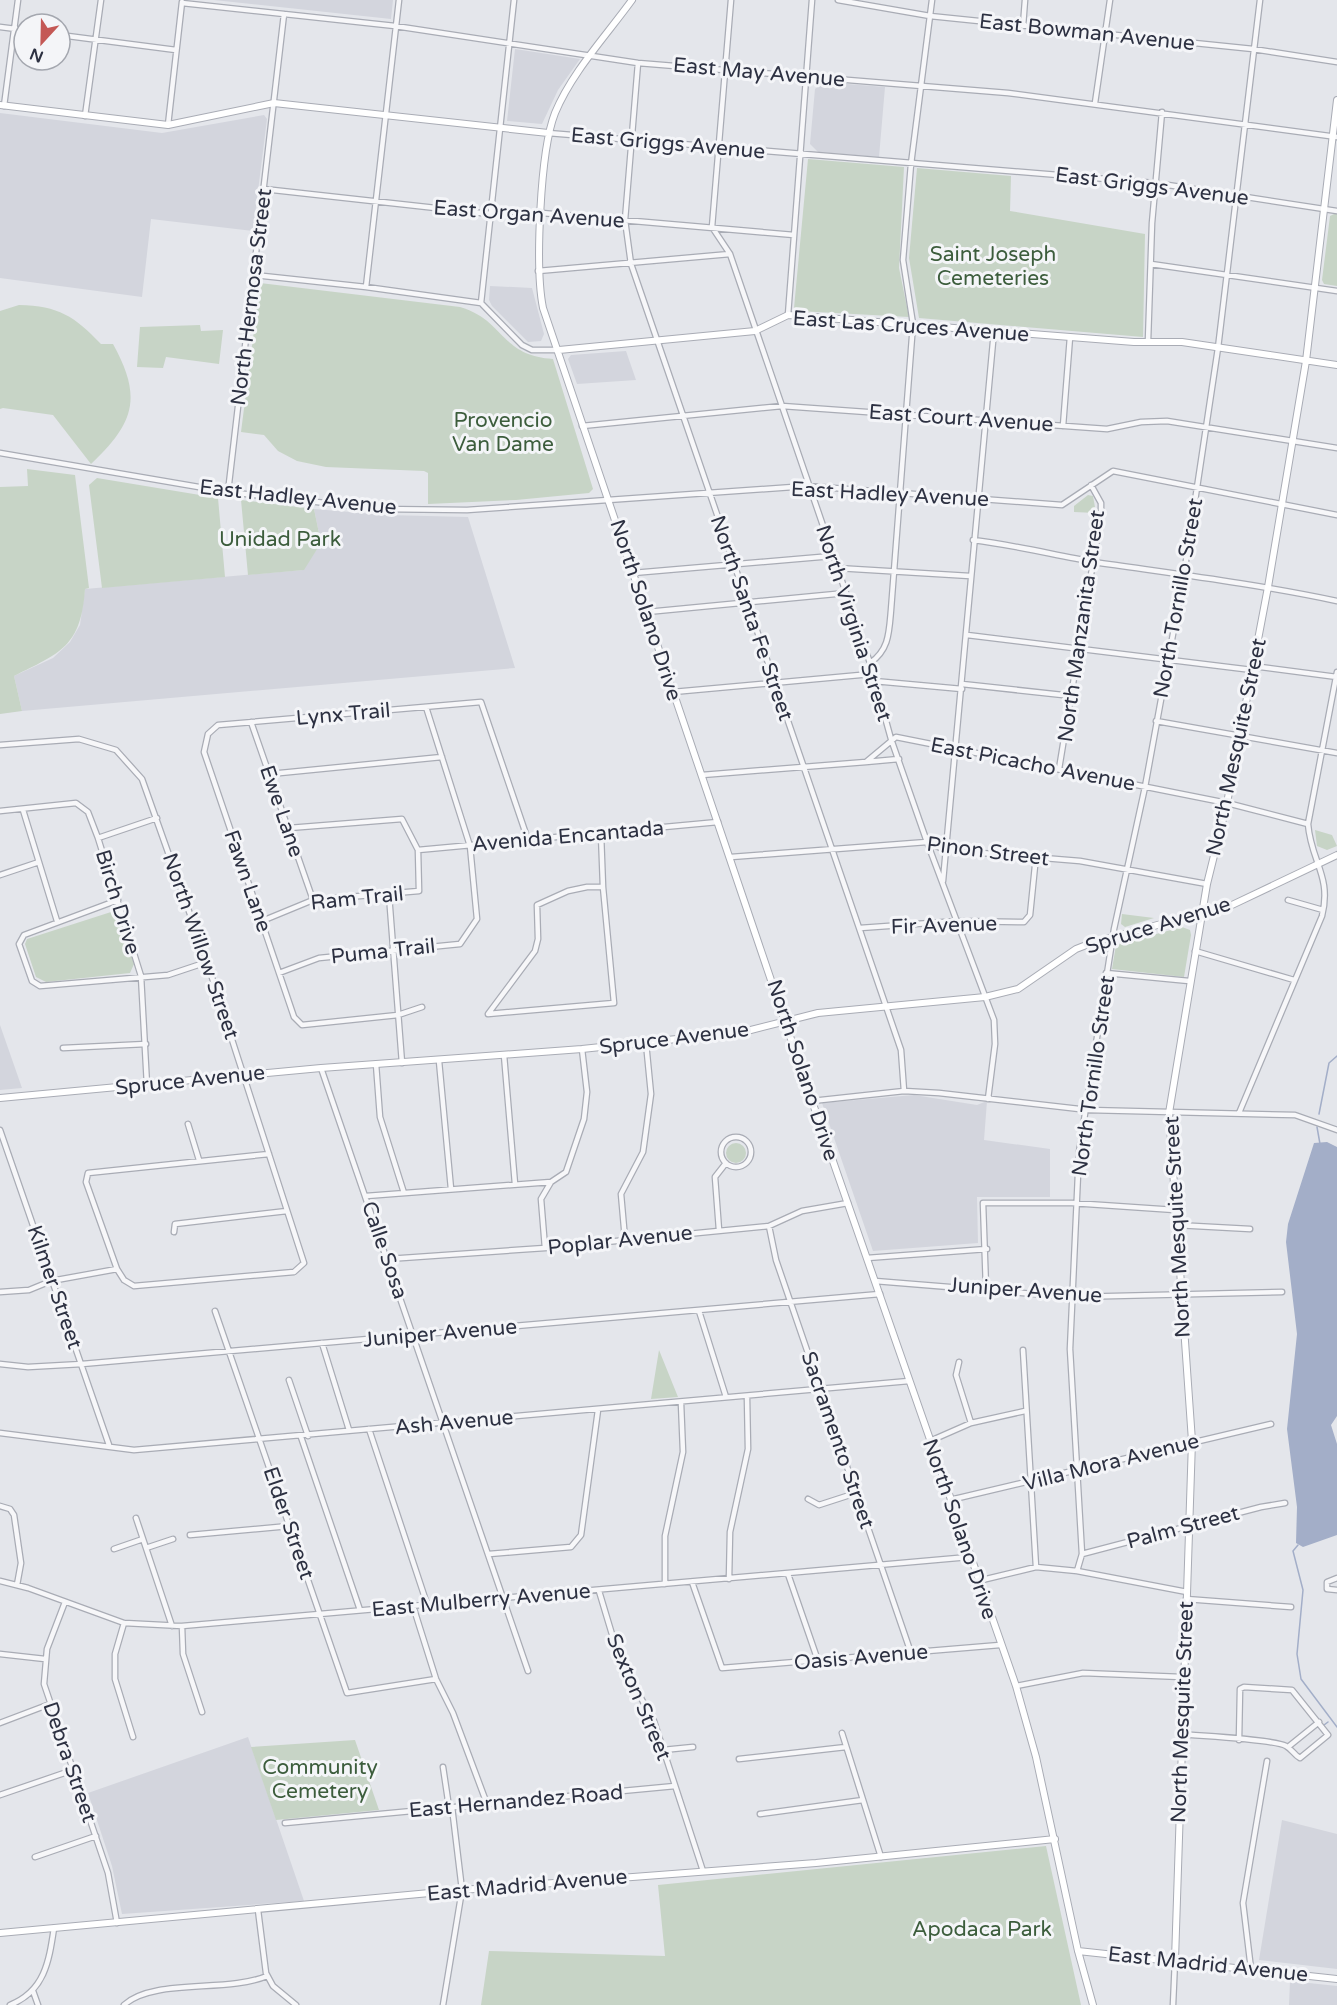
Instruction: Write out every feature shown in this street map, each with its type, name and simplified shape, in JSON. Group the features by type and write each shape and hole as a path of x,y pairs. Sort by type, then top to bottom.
{"street":[{"path":"85,116 101,0"},
{"path":"366,287 399,0"},
{"path":"254,275 366,287 481,303 514,0"},
{"name":"North Solano Drive","path":"632,0 566,92 548,133 538,271 543,308 787,1021 812,1101 969,1557 1016,1686 1055,1839 1078,1951 1093,2005"},
{"path":"712,227 731,0"},
{"path":"788,315 812,0"},
{"name":"East Bowman Avenue","path":"838,0 930,16 1106,33 1337,62"},
{"path":"870,663 884,652 887,644 894,570 913,324 903,260 911,164 932,0"},
{"path":"1023,26 1025,0"},
{"path":"1095,103 1110,0"},
{"name":"North Tornillo Street","path":"1077,1571 1082,1554 1070,1349 1079,1152 1112,937 1125,868 1145,787 1184,574 1218,348 1260,0"},
{"path":"168,124 183,1"},
{"name":"East May Avenue","path":"183,1 395,26 638,63 921,85 1095,103 1335,137"},
{"name":"North Hermosa Street","path":"228,492 284,14"},
{"path":"72,36 176,50"},
{"path":"2,106 12,41"},
{"name":"North Santa Fe Street","path":"638,63 625,220 631,264 901,1050 904,1091"},
{"name":"North Mesquite Street","path":"1173,2005 1182,1677 1192,1441 1169,1113 1189,981 1207,884 1227,803 1268,587 1306,361 1323,209 1335,137 1337,100"},
{"name":"East Griggs Avenue","path":"2,106 168,124 273,103 632,142 1155,183 1337,211"},
{"path":"1148,341 1155,183 1162,112"},
{"name":"East Organ Avenue","path":"264,189 490,214 498,211 542,213 794,235"},
{"name":"North Virginia Street","path":"712,227 730,254 807,486 870,663 891,739 985,998 994,1028 988,1099"},
{"path":"538,271 730,254"},
{"path":"1151,264 1337,291"},
{"name":"East Las Cruces Avenue","path":"481,303 522,345 532,350 559,351 754,331 788,315 1070,337 1182,342 1337,365"},
{"path":"943,884 994,331"},
{"path":"1063,426 1070,337"},
{"name":"East Court Avenue","path":"582,426 782,406 1107,429 1155,421 1337,448"},
{"name":"East Hadley Avenue","path":"0,453 228,492 379,509 467,510 807,486 1062,505 1113,471 1337,515"},
{"name":"North Manzanita Street","path":"1059,769 1101,508 1091,485"},
{"path":"973,540 1268,587 1337,602"},
{"path":"633,573 832,556"},
{"path":"837,568 970,576"},
{"path":"647,612 846,593"},
{"path":"967,635 1170,660 1337,676 1308,824 1310,841 1325,880 1326,899 1239,1113"},
{"path":"673,692 773,681 872,674"},
{"path":"874,681 1072,696"},
{"name":"Lynx Trail","path":"208,734 218,725 481,702 528,840"},
{"path":"426,707 470,846"},
{"path":"1156,721 1337,753"},
{"name":"Ewe Lane","path":"251,722 313,900"},
{"name":"Fawn Lane","path":"208,734 204,752 294,1017 302,1024 398,1015"},
{"name":"East Picacho Avenue","path":"891,739 896,737 1227,803 1308,824"},
{"name":"North Willow Street","path":"0,745 79,739 116,750 142,779 245,1074 304,1263 294,1272 134,1286 124,1280 117,1269"},
{"path":"866,762 891,739"},
{"path":"270,774 442,757"},
{"path":"702,775 898,759"},
{"name":"Birch Drive","path":"0,811 76,803 88,812 141,976 147,1085"},
{"path":"23,810 57,921"},
{"path":"98,838 157,818"},
{"path":"289,828 402,819 418,850"},
{"name":"Avenida Encantada","path":"418,850 718,822"},
{"path":"601,834 603,887 614,1003 488,1014 535,951 538,939 537,905 568,891 603,887"},
{"name":"Pinon Street","path":"731,857 927,842 945,850 1036,856 1125,868 1207,884"},
{"name":"Puma Trail","path":"279,973 319,958 460,944 477,919 470,846"},
{"name":"Ram Trail","path":"262,921 313,900 419,891 418,850"},
{"path":"1318,863 1337,855"},
{"name":"Fir Avenue","path":"860,928 958,921 1020,923 1026,921 1030,915 1036,856"},
{"path":"0,875 39,862"},
{"name":"Spruce Avenue","path":"0,1098 245,1074 439,1061 646,1043 743,1032 818,1013 985,998 1018,989 1076,949 1232,905 1318,863"},
{"path":"389,895 402,1063"},
{"path":"118,900 24,935 20,944 32,981 40,986 168,975 207,962"},
{"path":"1288,900 1323,910"},
{"path":"1195,951 1294,980"},
{"path":"1106,973 1189,981"},
{"path":"398,1015 422,1007"},
{"path":"625,1239 621,1194 643,1152 651,1094 646,1043"},
{"path":"63,1048 146,1044"},
{"path":"545,1248 541,1198 551,1182 566,1172 584,1119 586,1092 582,1049"},
{"path":"504,1055 515,1184"},
{"path":"439,1061 451,1189"},
{"path":"376,1064 380,1117 404,1193"},
{"name":"Calle Sosa","path":"321,1068 445,1423 528,1671"},
{"path":"812,1101 904,1091 1084,1110 1294,1115 1337,1130"},
{"path":"188,1124 199,1160"},
{"name":"Kilmer Street","path":"0,1130 109,1445"},
{"path":"739,1138 748,1143 751,1152 745,1164 735,1167 726,1163 721,1153 725,1143 739,1138"},
{"path":"0,1292 29,1290 51,1281 117,1269 86,1182 88,1173 269,1154"},
{"path":"719,1230 716,1178 726,1163"},
{"path":"366,1196 551,1182"},
{"name":"Poplar Avenue","path":"388,1259 545,1248 769,1226 802,1211 848,1203"},
{"path":"986,1288 987,1249 983,1203 1077,1203 1175,1210"},
{"path":"174,1232 175,1224 287,1211"},
{"path":"1176,1225 1250,1229"},
{"name":"Sacramento Street","path":"769,1226 776,1260 911,1653"},
{"path":"867,1258 987,1249"},
{"name":"Juniper Avenue","path":"875,1281 986,1288 1035,1295 1071,1297 1282,1292"},
{"name":"Juniper Avenue","path":"0,1364 28,1368 82,1364 880,1294"},
{"name":"Elder Street","path":"215,1311 347,1694 436,1679"},
{"path":"699,1311 726,1397"},
{"path":"322,1343 350,1430"},
{"path":"1023,1350 1036,1567"},
{"path":"959,1362 956,1375 971,1424"},
{"path":"289,1380 308,1436"},
{"name":"Ash Avenue","path":"0,1433 109,1445 134,1450 301,1437 350,1430 681,1403 909,1381"},
{"path":"729,1580 730,1532 740,1498 748,1449 747,1397"},
{"path":"665,1584 665,1536 683,1452 681,1403"},
{"path":"489,1554 572,1547 581,1535 598,1410"},
{"path":"930,1441 971,1424 1025,1410"},
{"name":"Villa Mora Avenue","path":"950,1500 1031,1483 1192,1441 1271,1424"},
{"path":"369,1429 427,1604"},
{"path":"301,1437 360,1610"},
{"path":"808,1499 819,1505 856,1492"},
{"name":"Palm Street","path":"1082,1554 1285,1503"},
{"path":"0,1506 8,1506 14,1513 21,1559 17,1585"},
{"path":"136,1518 172,1626"},
{"path":"190,1535 289,1526"},
{"path":"114,1549 143,1539"},
{"path":"146,1548 173,1539"},
{"name":"East Mulberry Avenue","path":"0,1581 124,1623 182,1626 729,1580 969,1557"},
{"path":"978,1581 1036,1567 1077,1571 1186,1596 1290,1607"},
{"path":"788,1574 816,1655 814,1661"},
{"path":"1337,1578 1327,1582 1327,1589 1337,1590"},
{"name":"Oasis Avenue","path":"692,1582 722,1668 1000,1645"},
{"name":"Sexton Street","path":"598,1591 620,1661 654,1721 703,1871"},
{"name":"Debra Street","path":"64,1602 45,1659 44,1679 50,1704 110,1880 117,1923"},
{"path":"413,1606 436,1679 453,1713 487,1804"},
{"path":"124,1623 115,1654 115,1679 133,1737"},
{"path":"182,1626 183,1654 202,1712"},
{"path":"0,1654 45,1659"},
{"path":"1016,1686 1083,1673 1182,1677"},
{"path":"1181,1734 1288,1747 1300,1758 1327,1738 1328,1733 1296,1692 1290,1689 1242,1687 1239,1740"},
{"path":"0,1723 50,1704"},
{"path":"1288,1747 1319,1722"},
{"path":"842,1733 881,1857"},
{"path":"663,1750 693,1747"},
{"path":"739,1759 846,1747"},
{"path":"1251,1969 1244,1903 1267,1761"},
{"path":"443,1767 462,1890 443,2005"},
{"path":"0,1795 73,1770"},
{"name":"East Hernandez Road","path":"285,1822 675,1786"},
{"path":"760,1814 863,1800"},
{"path":"35,1857 96,1836"},
{"name":"East Madrid Avenue","path":"0,1933 462,1890 881,1857 1055,1839"},
{"path":"258,1910 262,1958 267,1976 277,1989 296,2005"},
{"path":"10,2005 33,1991 46,1970 54,1928"},
{"name":"East Madrid Avenue","path":"1078,1951 1337,1979"},
{"path":"119,1998 124,2004 147,1992 242,1983 267,1976"},
{"path":"33,1991 38,2005"}],"shaded area":[{"path":"214,0 393,0 391,19"},
{"path":"515,49 580,59 558,90 542,124 507,121"},
{"path":"823,82 885,87 879,157 818,152 810,144 815,89"},
{"path":"0,113 162,133 264,115 267,119 253,231 151,219 142,297 0,278"},
{"path":"490,286 532,288 544,334 541,341 528,342 492,306 489,300"},
{"path":"626,351 636,380 577,384 568,359 571,355"},
{"path":"314,509 386,515 468,517 515,668 22,711 14,676 53,658 70,642 80,625 85,589 303,570 321,543"},
{"path":"0,1025 22,1088 0,1090"},
{"path":"914,1095 977,1105 987,1101 984,1140 1050,1149 1050,1197 977,1197 978,1243 873,1251 822,1103"},
{"path":"248,1737 304,1901 122,1914 112,1866 88,1793"},
{"path":"1282,1820 1337,1834 1337,1969 1259,1960"},
{"path":"1290,1981 1337,1986 1337,2005 1289,2005"}],"green space":[{"name":"Saint Joseph Cemeteries","path":"808,159 904,167 899,268 909,317 798,311 794,308"},
{"name":"Saint Joseph Cemeteries","path":"917,168 1011,176 1010,211 1145,234 1143,337 919,318 909,258"},
{"path":"1337,214 1337,286 1324,284 1322,280 1330,216"},
{"name":"Provencio Van Dame","path":"260,283 460,307 486,320 512,345 522,351 553,359 593,489 589,493 516,500 428,504 428,473 424,471 326,467 297,461 278,451 264,435 241,432"},
{"path":"19,305 45,308 65,314 101,344 113,344 122,363 131,395 129,409 117,436 91,464 53,415 0,409 0,311"},
{"path":"200,325 201,331 223,330 219,364 166,357 163,368 137,367 140,327"},
{"path":"27,469 75,475 89,588 85,589 79,624 65,646 56,654 14,676 22,711 0,714 0,487 28,486"},
{"path":"97,478 218,498 225,577 102,588 89,485"},
{"path":"1088,495 1093,496 1096,513 1074,512 1074,506"},
{"name":"Unidad Park","path":"241,500 314,509 321,543 304,570 248,575"},
{"path":"1315,830 1332,835 1337,846 1327,850 1317,846"},
{"path":"111,912 120,916 134,964 130,973 46,982 36,977 25,944 27,939"},
{"path":"1122,914 1154,918 1125,927 1121,924"},
{"path":"1182,927 1190,930 1191,935 1184,977 1112,969 1116,945"},
{"path":"736,1143 743,1146 746,1153 743,1160 736,1163 729,1160 726,1153 729,1146"},
{"path":"659,1350 678,1397 651,1399"},
{"name":"Community Cemetery","path":"355,1740 379,1810 276,1820 251,1747"},
{"name":"Apodaca Park","path":"1046,1846 1081,2005 481,2005 489,1951 665,1956 658,1885"}],"water":[{"path":"1327,1142 1337,1147 1337,1416 1331,1425 1337,1444 1337,1535 1303,1547 1296,1543 1297,1507 1287,1429 1297,1334 1286,1242 1288,1224 1314,1143"}],"waterway":[{"path":"1319,1114 1329,1063 1337,1056"},
{"path":"1317,1127 1320,1144"},
{"path":"1298,1545 1293,1551 1303,1590 1297,1654 1301,1679 1337,1727"},
{"path":"1324,1725 1328,1722"}]}
